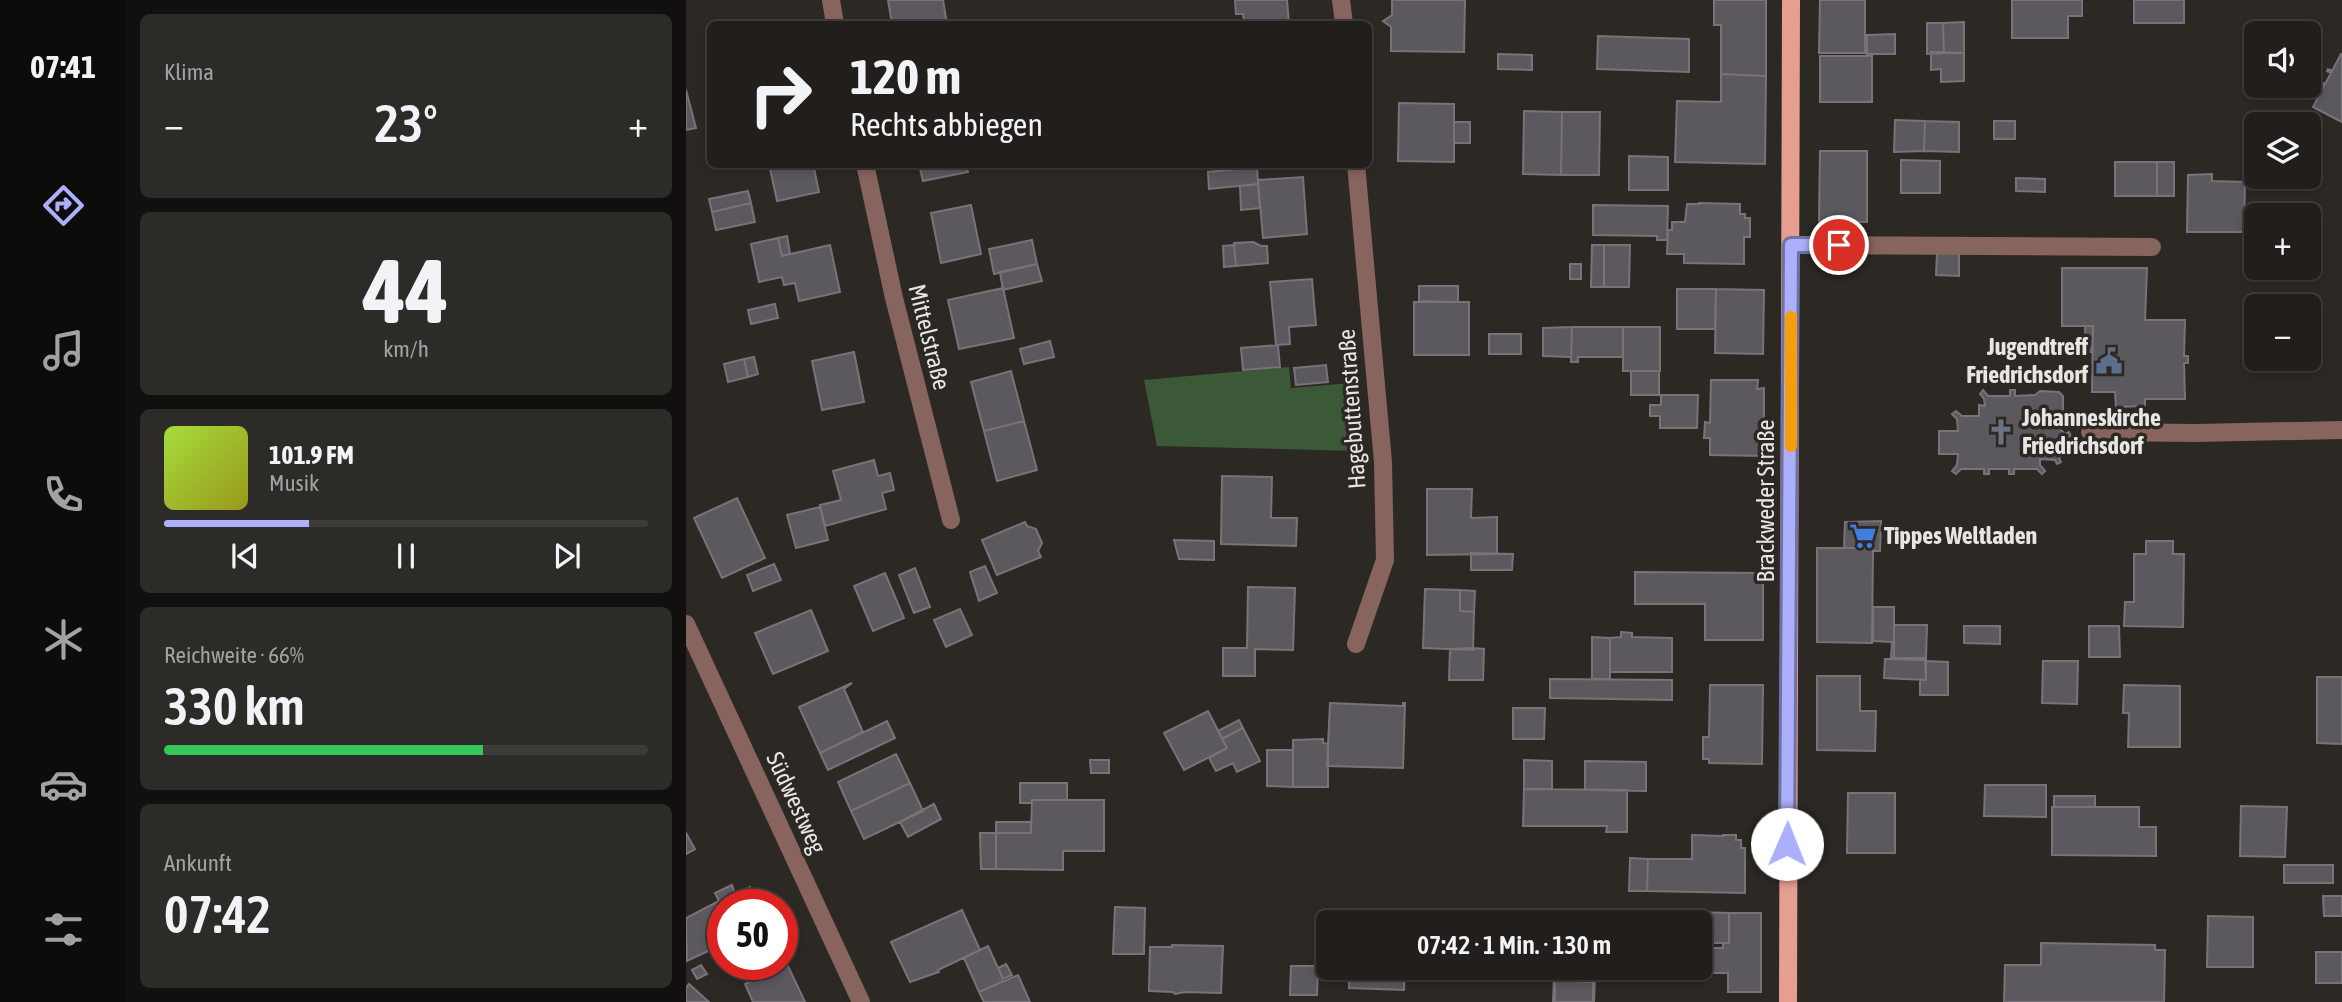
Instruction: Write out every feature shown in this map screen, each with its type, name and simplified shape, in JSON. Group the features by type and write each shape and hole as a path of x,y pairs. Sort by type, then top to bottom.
{"main road":[{"name":"Brackweder Straße","path":"1788,1002 1791,0"}],"street":[{"path":"831,0 834,21"},
{"path":"1341,0 1344,21"},
{"name":"Mittelstraße","path":"866,168 894,298 951,520"},
{"name":"Hagebuttenstraße","path":"1356,168 1382,462 1385,560 1356,644"},
{"path":"1791,245 2152,247"},
{"path":"2090,432 2342,430"},
{"name":"Südwestweg","path":"686,624 861,1002"}],"green space":[{"path":"1289,367 1291,388 1352,383 1358,451 1157,446 1144,380"}],"building":[{"path":"888,0 943,0 946,21 892,21"},
{"path":"1235,0 1287,0 1289,21 1244,21 1243,14 1236,14"},
{"path":"1392,0 1465,0 1464,52 1391,51 1391,27 1383,21 1392,15"},
{"path":"1714,0 1766,0 1766,76 1721,74 1721,25 1714,25"},
{"path":"1820,0 1865,0 1865,53 1819,53"},
{"path":"2012,0 2082,0 2082,16 2068,16 2068,38 2012,38"},
{"path":"2134,0 2184,0 2184,23 2134,23"},
{"path":"1964,22 1964,53 1944,53 1943,23"},
{"path":"1927,23 1943,23 1944,53 1927,54"},
{"path":"1895,34 1895,54 1867,54 1867,35"},
{"path":"1598,36 1689,39 1689,72 1597,69"},
{"path":"1931,52 1964,53 1964,81 1941,82 1941,69 1931,70"},
{"path":"1498,54 1532,55 1532,70 1498,69"},
{"path":"2342,54 2342,122 2313,107 2318,98 2321,98 2324,86 2321,82 2325,84 2331,73 2328,69 2332,71"},
{"path":"1820,56 1872,56 1872,102 1820,102"},
{"path":"1721,74 1766,76 1765,164 1675,162 1677,101 1721,102"},
{"path":"686,90 696,128 686,130"},
{"path":"1399,103 1454,104 1454,162 1398,161"},
{"path":"1524,111 1562,112 1561,175 1523,174"},
{"path":"1562,112 1600,112 1599,175 1561,175"},
{"path":"1895,120 1925,121 1924,151 1894,152"},
{"path":"1925,121 1959,122 1959,152 1924,151"},
{"path":"1994,121 2015,121 2015,139 1994,139"},
{"path":"1454,122 1470,122 1470,143 1454,143"},
{"path":"1820,151 1867,151 1867,222 1819,221"},
{"path":"1629,156 1668,157 1668,190 1629,190"},
{"path":"1901,160 1940,161 1940,193 1901,193"},
{"path":"2115,162 2157,162 2157,196 2115,196"},
{"path":"2157,162 2174,162 2174,196 2157,196"},
{"path":"770,168 814,168 819,192 777,201"},
{"path":"920,168 967,168 968,172 923,181"},
{"path":"1257,168 1258,184 1209,189 1208,172"},
{"path":"2212,174 2212,181 2244,182 2244,232 2187,232 2188,175"},
{"path":"1303,177 1307,234 1263,238 1258,180"},
{"path":"2016,178 2045,179 2045,192 2016,191"},
{"path":"1258,184 1260,208 1241,210 1240,186"},
{"path":"748,191 751,203 712,212 709,199"},
{"path":"751,203 755,222 716,230 712,212"},
{"path":"1687,204 1740,204 1740,214 1750,218 1750,237 1744,237 1744,264 1684,263 1684,254 1667,254 1668,230 1672,230 1672,222 1685,222"},
{"path":"971,205 981,254 941,263 931,213"},
{"path":"1593,205 1668,206 1667,240 1657,240 1657,236 1593,235"},
{"path":"787,236 790,254 782,256 778,238"},
{"path":"778,238 782,256 830,245 840,292 799,301 795,283 784,285 782,277 759,282 751,244"},
{"path":"1032,240 1037,264 994,274 989,249"},
{"path":"1253,242 1267,246 1268,263 1236,266 1234,243"},
{"path":"1234,245 1236,266 1224,267 1223,246"},
{"path":"1592,245 1604,245 1604,287 1591,287"},
{"path":"1604,245 1630,245 1629,287 1604,287"},
{"path":"1937,253 1959,253 1959,276 1936,275"},
{"path":"1037,264 1042,281 1003,290 1000,272"},
{"path":"1570,264 1581,264 1581,279 1570,279"},
{"path":"2062,268 2147,268 2145,320 2185,320 2184,356 2188,356 2188,363 2184,363 2185,399 2145,399 2145,406 2116,407 2115,392 2092,392 2093,326 2062,326"},
{"path":"1312,279 1316,325 1289,327 1290,344 1276,345 1270,282"},
{"path":"1419,286 1458,286 1458,302 1419,301"},
{"path":"1003,288 1014,338 959,349 948,300"},
{"path":"1677,289 1716,289 1715,329 1677,329"},
{"path":"1716,289 1764,290 1763,354 1715,353"},
{"path":"1414,302 1469,302 1469,355 1414,355"},
{"path":"775,304 778,318 751,324 748,310"},
{"path":"2085,326 2093,326 2092,352 2086,352"},
{"path":"1572,327 1571,357 1543,356 1543,328"},
{"path":"1572,327 1623,327 1623,357 1578,357 1578,362 1571,362"},
{"path":"1623,327 1660,327 1660,371 1623,371"},
{"path":"1489,334 1521,334 1521,354 1489,354"},
{"path":"1050,341 1054,357 1024,364 1020,349"},
{"path":"1278,345 1280,367 1243,370 1241,348"},
{"path":"854,352 864,402 822,410 812,361"},
{"path":"754,357 758,374 748,377 744,359"},
{"path":"744,359 748,377 728,382 724,364"},
{"path":"1326,365 1328,382 1296,385 1294,368"},
{"path":"1011,371 1024,421 984,431 971,382"},
{"path":"1631,371 1659,371 1659,395 1631,395"},
{"path":"1711,380 1758,380 1757,389 1764,388 1764,456 1710,455 1710,438 1704,438 1705,422 1710,423"},
{"name":"Johanneskirche Friedrichsdorf","path":"1983,390 1988,396 2010,396 2010,390 2015,390 2015,396 2035,395 2040,391 2059,392 2063,396 2063,419 2059,422 2059,428 2065,434 2069,432 2071,436 2066,438 2066,447 2071,448 2069,453 2065,451 2059,458 2061,462 2057,464 2055,460 2040,459 2040,465 2045,471 2042,474 2037,469 2014,469 2014,474 2009,474 2009,469 1989,469 1989,474 1984,474 1984,469 1961,469 1956,474 1952,471 1957,465 1958,454 1939,454 1939,431 1958,431 1957,419 1952,414 1956,411 1962,416 1979,416 1979,405 1985,406 1980,394"},
{"path":"1661,395 1698,395 1697,428 1660,428 1660,416 1650,416 1650,405 1661,405"},
{"path":"1024,421 1037,470 997,481 984,431"},
{"path":"874,460 878,476 890,473 894,490 882,493 886,509 825,526 820,505 841,500 833,471"},
{"path":"1222,476 1272,477 1271,518 1297,518 1296,546 1221,544"},
{"path":"1427,489 1472,489 1471,518 1497,517 1497,554 1427,555"},
{"path":"737,498 765,558 722,578 694,518"},
{"path":"820,507 828,540 796,548 787,515"},
{"path":"1881,521 1880,551 1873,551 1873,548 1844,548 1845,522"},
{"path":"1025,522 1027,526 1036,529 1042,543 1038,551 1041,557 997,575 982,540"},
{"path":"1174,540 1214,541 1214,560 1179,559"},
{"path":"2146,541 2173,541 2173,554 2184,554 2183,627 2124,626 2125,602 2134,602 2134,554 2146,554"},
{"path":"1817,548 1873,548 1872,643 1817,642"},
{"path":"1471,553 1513,554 1512,570 1471,570"},
{"path":"774,564 781,580 753,591 747,575"},
{"path":"985,566 997,593 979,601 970,572"},
{"path":"915,568 930,607 914,613 899,575"},
{"path":"1635,572 1763,573 1763,640 1705,640 1705,604 1635,604"},
{"path":"885,573 904,618 873,631 854,586"},
{"path":"1248,587 1295,588 1293,650 1255,649 1255,676 1223,676 1223,648 1247,648"},
{"path":"1425,589 1460,590 1460,611 1474,612 1473,650 1423,648"},
{"path":"1460,590 1475,591 1474,612 1460,611"},
{"path":"1873,607 1894,607 1894,658 1891,658 1892,642 1873,641"},
{"path":"960,609 972,635 946,647 934,620"},
{"path":"811,610 828,651 773,674 755,633"},
{"path":"1894,625 1927,625 1926,658 1894,658"},
{"path":"1964,626 2000,626 2000,644 1964,643"},
{"path":"2089,626 2119,626 2120,657 2089,657"},
{"path":"1621,632 1632,633 1632,637 1672,638 1672,672 1610,672 1610,638 1621,637"},
{"path":"1592,637 1610,638 1610,679 1592,679"},
{"path":"1450,649 1484,649 1483,680 1449,680"},
{"path":"1885,659 1926,660 1926,680 1884,678"},
{"path":"1925,661 1948,662 1948,695 1920,695 1920,680 1926,680"},
{"path":"2043,661 2078,661 2077,704 2042,703"},
{"path":"1817,676 1860,676 1860,711 1876,711 1875,751 1817,750"},
{"path":"2317,677 2342,677 2342,744 2317,743"},
{"path":"1550,679 1672,680 1672,700 1550,698"},
{"path":"852,683 844,689 863,732 820,753 799,707"},
{"path":"1710,685 1763,685 1762,764 1709,763 1709,759 1703,759 1703,737 1709,737"},
{"path":"2124,685 2180,686 2180,747 2128,747 2129,713 2123,713"},
{"path":"1330,703 1403,706 1405,703 1403,768 1327,766"},
{"path":"1513,708 1545,708 1544,739 1513,739"},
{"path":"1208,711 1227,748 1184,770 1164,733"},
{"path":"1239,720 1243,728 1222,739 1218,731"},
{"path":"887,721 895,738 828,770 820,753"},
{"path":"1243,728 1260,761 1237,772 1233,763 1216,771 1209,758 1227,748 1222,739"},
{"path":"1323,739 1323,743 1328,744 1328,787 1293,787 1293,740"},
{"path":"1267,750 1293,750 1293,787 1267,786"},
{"path":"896,754 910,783 851,811 838,782"},
{"path":"1090,760 1109,760 1109,773 1091,773"},
{"path":"1524,760 1552,761 1552,789 1524,789"},
{"path":"1585,761 1646,762 1646,791 1585,790"},
{"path":"910,783 923,811 864,839 851,811"},
{"path":"1020,783 1067,783 1067,800 1032,800 1032,803 1020,803"},
{"path":"1985,785 2046,785 2046,817 1984,816"},
{"path":"1524,789 1627,790 1627,832 1606,832 1607,826 1523,826"},
{"path":"1848,793 1895,793 1895,853 1847,853"},
{"path":"2054,796 2095,796 2095,807 2054,807"},
{"path":"1032,800 1104,800 1104,851 1063,851 1063,870 996,869 996,833 1031,833"},
{"path":"934,804 941,819 908,837 900,822"},
{"path":"2241,806 2287,807 2285,857 2240,856"},
{"path":"2052,807 2139,807 2139,827 2156,827 2156,856 2052,855"},
{"path":"996,822 1031,822 1031,833 996,833"},
{"path":"686,833 695,849 686,854"},
{"path":"980,833 996,833 996,869 981,869"},
{"path":"1692,835 1736,835 1736,840 1741,840 1741,848 1745,848 1745,893 1647,891 1648,859 1692,859"},
{"path":"1630,858 1648,859 1647,891 1629,891"},
{"path":"2284,865 2333,865 2333,883 2284,883"},
{"path":"2323,896 2342,896 2342,916 2324,916"},
{"path":"707,907 707,952 687,961 686,918"},
{"path":"1115,907 1145,908 1144,954 1113,954"},
{"path":"962,910 980,950 938,970 939,972 910,982 891,942"},
{"path":"1712,913 1729,913 1729,943 1712,943"},
{"path":"1729,913 1761,913 1761,992 1728,992 1728,973 1712,973 1712,948 1723,948 1723,943 1729,943"},
{"path":"2208,916 2253,917 2253,967 2207,967"},
{"path":"2041,943 2155,945 2155,950 2165,950 2164,1002 2004,1002 2005,965 2041,965"},
{"path":"988,946 1004,981 979,992 964,958"},
{"path":"1223,946 1221,993 1175,994 1149,991 1150,947"},
{"path":"2316,952 2342,952 2342,983 2316,983"},
{"path":"1006,964 1012,975 1003,979 998,968"},
{"path":"701,965 707,974 697,979 692,970"},
{"path":"1291,966 1316,966 1317,995 1290,995"},
{"path":"1018,975 1030,1002 984,1002 979,992"},
{"path":"753,980 795,980 805,1002 753,1002 745,984"},
{"path":"1349,980 1404,980 1404,990 1349,988"},
{"path":"1554,980 1555,980 1555,1002"},
{"path":"1555,980 1595,980 1594,1002 1593,982"},
{"path":"1555,980 1593,982 1593,1002 1555,1002"},
{"path":"689,984 709,1002 686,1002 686,988"}],"slow traffic":[{"path":"1791,317 1791,446"}],"place":[{"name":"Jugendtreff Friedrichsdorf","path":"2109,361"},
{"name":"Johanneskirche Friedrichsdorf","path":"2001,432"},
{"name":"Tippes Weltladen","path":"1863,536"}],"route":[{"path":"1787,844 1791,245 1839,245"}]}
